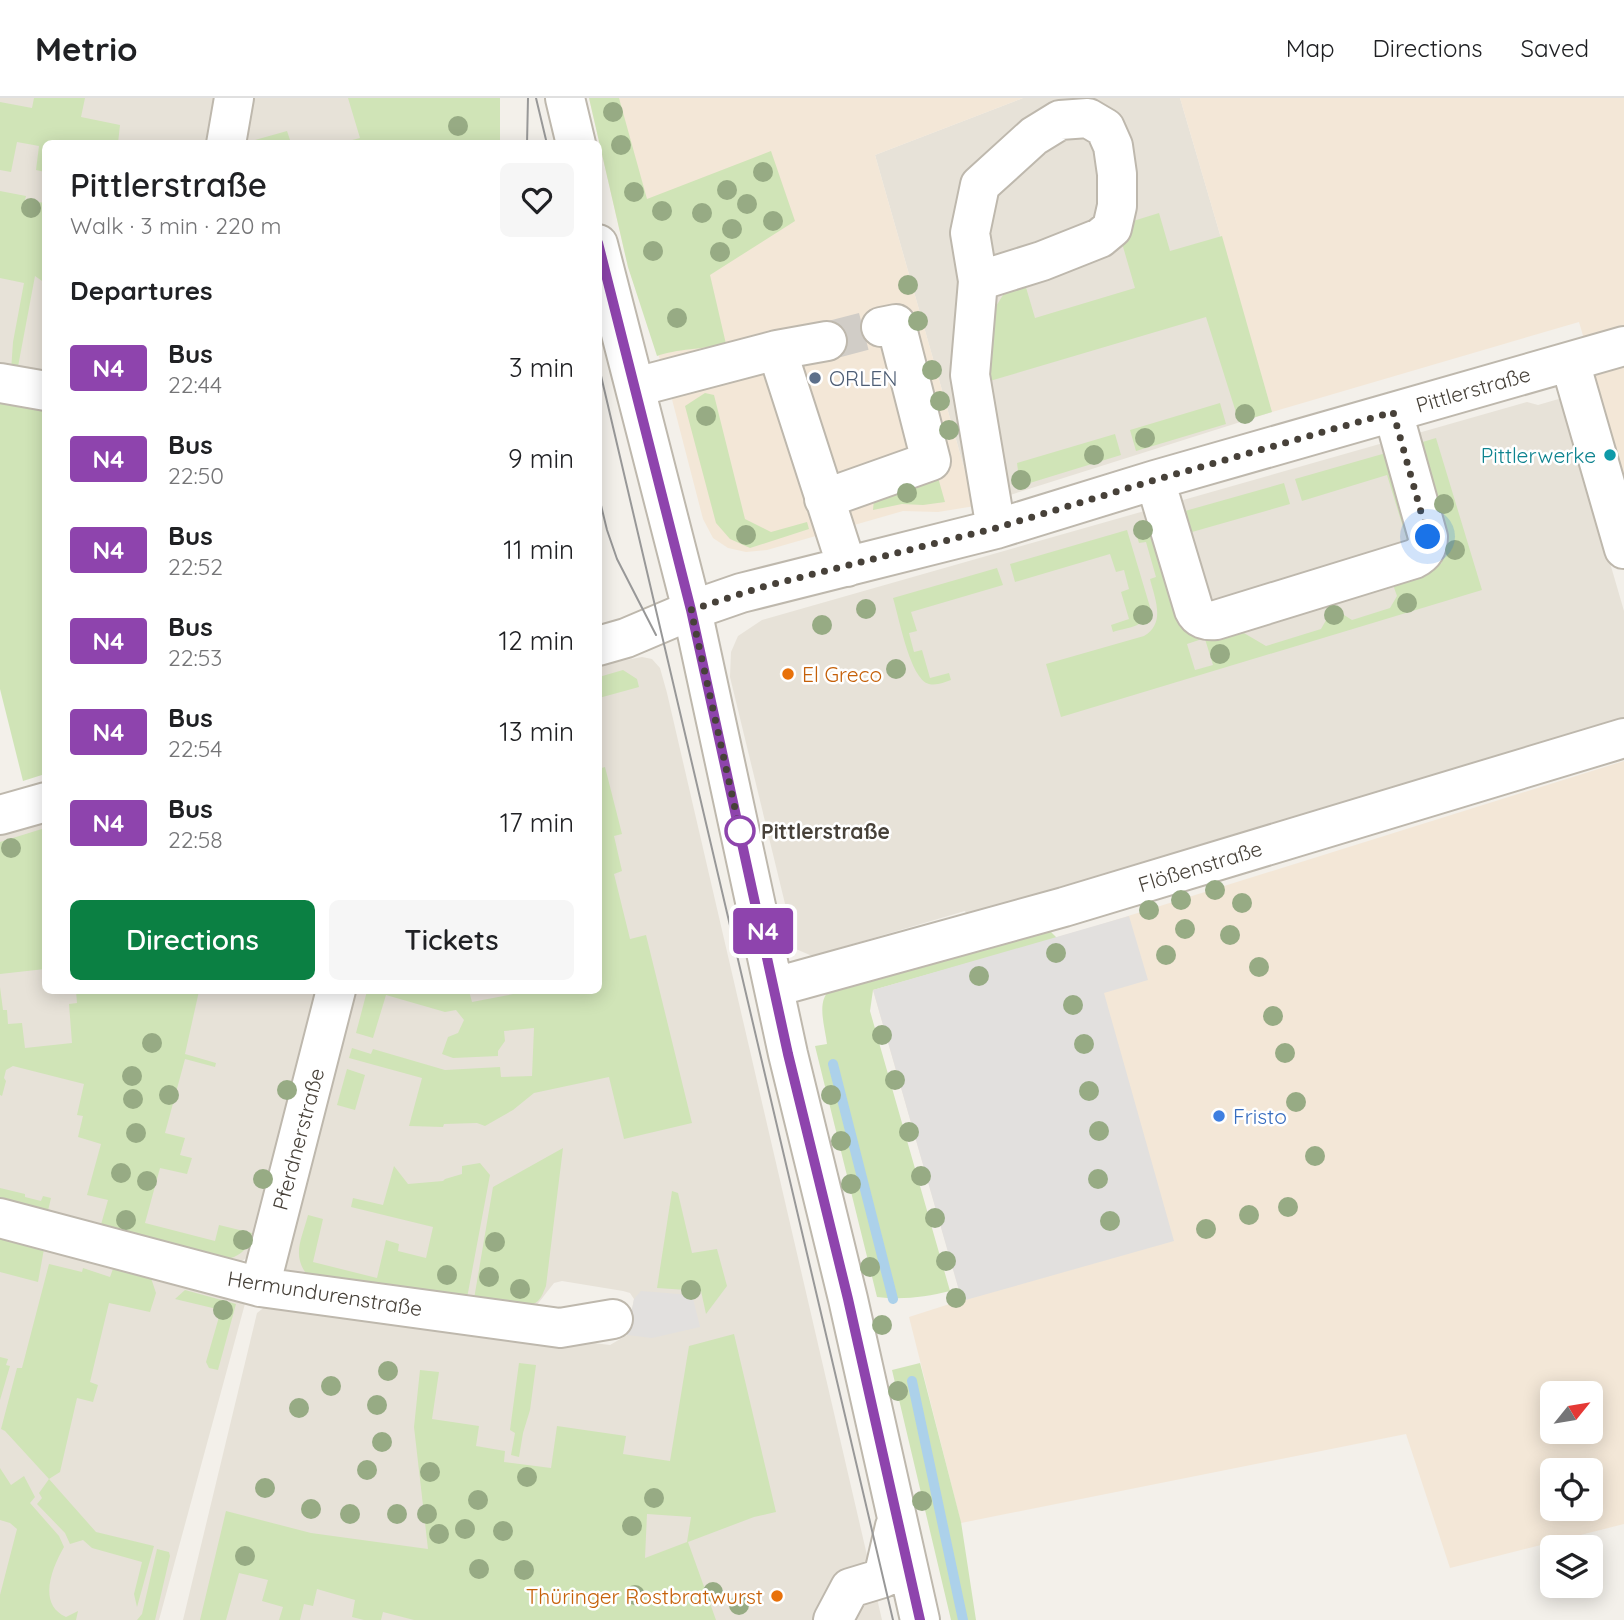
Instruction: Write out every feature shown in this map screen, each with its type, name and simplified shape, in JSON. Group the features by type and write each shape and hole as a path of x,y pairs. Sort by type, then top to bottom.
{"street":[{"path":"227,140 234,98"},
{"path":"557,140 566,102"},
{"path":"566,102 575,140"},
{"path":"978,281 1054,257 1100,238 1112,228 1117,206 1117,174 1113,146 1105,128 1088,118 1060,120 1034,136 980,185 970,233 978,281 970,375 996,528"},
{"path":"602,259 691,610 788,1054 920,1620"},
{"path":"824,499 931,461 896,324 881,327"},
{"path":"640,401 777,350 827,341"},
{"name":"Pittlerstraße","path":"602,645 626,638 691,610 752,590 996,528 1624,346"},
{"path":"602,350 640,401"},
{"path":"777,350 847,567"},
{"path":"1570,362 1624,549"},
{"path":"0,383 42,390"},
{"path":"1155,480 1194,610 1202,619 1216,620 1414,559 1425,550 1428,537 1393,412"},
{"name":"Flößenstraße","path":"775,987 1064,907 1624,738"},
{"path":"0,815 42,803"},
{"name":"Pferdnerstraße","path":"260,1287 335,994"},
{"name":"Hermundurenstraße","path":"0,1219 260,1287 561,1328 613,1319"},
{"path":"833,1620 850,1588 883,1578 897,1517"}],"shaded area":[{"path":"0,98 225,98 218,140 42,140 42,384 0,377"},
{"path":"249,98 415,98 419,140 242,140"},
{"path":"589,98 1023,98 875,155 975,506 938,512 903,511 767,550 746,552 728,548 713,538 703,519 667,380 628,267 602,154 602,140 599,140"},
{"path":"1023,98 1180,98 1272,412 975,506 875,155"},
{"path":"1180,98 1624,98 1624,549 1589,356 1579,322 1272,412"},
{"path":"1562,398 1624,611 1624,724 967,916 965,911 812,956 796,949 730,677 731,652 738,636 762,620 1527,402 1538,405"},
{"path":"642,657 652,659 660,668 882,1620 183,1620 257,1313 266,1306 277,1305 610,1345 627,1335 634,1299 630,1293 623,1291 562,1281 554,1283 536,1306 287,1273 282,1266 350,994 602,994 602,664"},
{"path":"1624,761 1624,1524 1580,1535 1540,1535 1540,1545 1450,1568 1406,1434 961,1523 909,1317 962,1300 873,990 1096,926"},
{"path":"42,817 42,994 320,994 254,1248 237,1264 0,1211 0,829"},
{"path":"1129,916 1148,980 1104,993 1174,1241 962,1301 873,990"},
{"path":"0,1238 246,1300 159,1620 0,1620"},
{"path":"641,1291 692,1295 700,1327 652,1338 627,1335 634,1299"}],"green space":[{"path":"34,98 85,98 81,117 120,125 118,140 42,140 42,171 36,170 39,146 17,142 11,172 0,170 0,102 32,108"},
{"path":"348,98 500,98 500,140 352,140 360,138"},
{"path":"589,98 619,98 647,199 771,151 795,221 710,275 726,344 657,356 628,267 602,154 602,140 599,140"},
{"path":"287,131 290,140 255,140"},
{"path":"0,191 42,203 42,281 35,276 17,372 11,371 13,342 24,283 0,278"},
{"path":"1159,213 1170,251 1222,236 1272,412 1239,422 1206,317 983,383 990,316 1003,295 1025,284 1035,318 1135,288 1117,226"},
{"path":"705,393 714,395 745,519 771,532 807,522 809,529 750,548 730,539 716,523 685,406"},
{"path":"0,403 42,410 42,775 23,781 0,689"},
{"path":"1220,403 1226,424 1136,451 1130,430"},
{"path":"1115,434 1121,455 1020,486 1017,463"},
{"path":"1436,438 1482,590 1061,717 1046,664 1144,636 1155,624 1157,610 1150,579 1156,577 1146,542 1139,543 1134,527 1161,519 1199,640 1187,644 1195,670 1213,665 1205,639 1232,626 1266,646 1321,629 1333,608 1352,620 1390,608 1397,596 1391,579 1442,563 1409,446"},
{"path":"1386,453 1413,544 1407,540 1387,475 1302,501 1295,479"},
{"path":"937,474 945,502 902,504 873,510 874,499"},
{"path":"1284,483 1290,504 1192,532 1198,557 1191,559 1178,513"},
{"path":"1127,530 1150,607 1146,619 1137,625 1113,632 1111,625 1129,619 1121,592 1129,589 1124,570 1116,572 1110,554 1015,582 1010,564"},
{"path":"997,568 1003,585 911,612 917,631 909,633 914,652 922,650 930,678 949,673 951,680 929,684 922,680 911,660 893,598"},
{"path":"623,670 637,679 639,687 602,697 602,676"},
{"path":"605,767 622,834 614,836 622,871 614,874 630,939 646,935 692,1123 624,1139 609,1077 534,1093 513,1110 485,1126 477,1123 444,1124 443,1127 409,1126 422,1078 349,1058 352,1048 371,1054 373,1049 445,1070 500,1067 501,1077 532,1076 534,1028 504,1031 505,1041 498,1051 498,1056 453,1058 442,1054 448,1037 458,1033 464,1020 456,1010 445,1012 386,995 373,1038 356,1033 366,994 470,994 472,1002 513,994 602,994 602,768"},
{"path":"42,829 42,969 0,974 0,842"},
{"path":"1042,928 1057,938 873,990 870,1011 950,1291 914,1297 877,1297 815,1046 827,1044 822,1015 823,1001 830,990"},
{"path":"0,987 8,1024 22,1023 25,1048 72,1043 69,1004 77,1003 76,994 198,994 185,1054 216,1063 215,1067 185,1059 165,1133 185,1138 180,1155 192,1158 187,1174 160,1168 145,1223 215,1241 219,1225 252,1233 248,1244 242,1252 223,1260 100,1228 108,1200 87,1195 101,1144 78,1137 83,1116 77,1115 84,1084 13,1066 6,1070 6,1081 2,1096"},
{"path":"347,1069 365,1075 355,1110 337,1105"},
{"path":"563,1148 546,1286 541,1296 536,1303 528,1305 474,1299 493,1187"},
{"path":"480,1163 490,1175 467,1298 308,1276 303,1268 299,1247 308,1215 323,1219 313,1262 377,1278 386,1240 399,1244 398,1251 426,1258 433,1227 351,1207 353,1198 383,1205 394,1166 408,1184 443,1181 462,1174 462,1166"},
{"path":"0,1188 41,1201 43,1196 51,1198 47,1215 0,1203"},
{"path":"672,1191 678,1193 692,1253 717,1249 727,1286 706,1314 701,1291 657,1288"},
{"path":"0,1238 44,1249 38,1282 0,1272"},
{"path":"49,1264 82,1272 83,1268 110,1277 114,1266 150,1275 156,1293 150,1312 109,1303 90,1382 98,1385 93,1402 77,1398 60,1472 49,1479 1,1429 17,1368 22,1368"},
{"path":"185,1290 236,1304 218,1370 209,1368 206,1362 221,1310 175,1299"},
{"path":"734,1334 776,1512 754,1517 688,1542 716,1620 414,1620 383,1612 381,1620 364,1620 352,1617 355,1600 317,1589 313,1606 304,1604 300,1620 279,1620 283,1607 262,1601 268,1580 239,1573 226,1620 200,1620 226,1511 311,1533 428,1549 414,1427 420,1370 439,1372 432,1419 479,1426 476,1446 505,1451 504,1462 551,1468 557,1426 626,1436 623,1454 670,1461 689,1346","holes":["647,1514 691,1517 687,1542 645,1558"]},
{"path":"0,1357 8,1359 6,1365 10,1366 0,1400"},
{"path":"519,1363 536,1365 530,1410 519,1457 511,1455 515,1433 510,1430"},
{"path":"920,1363 961,1522 976,1620 951,1620 892,1370"},
{"path":"0,1468 11,1485 24,1476 35,1497 30,1503 59,1536 64,1547 55,1565 49,1595 57,1611 66,1617 78,1611 76,1620 0,1620 0,1595 17,1529 0,1520"},
{"path":"49,1479 96,1532 154,1546 137,1607 134,1594 142,1562 92,1548 83,1540 70,1544 65,1533 37,1504 42,1498 39,1493"},
{"path":"157,1549 169,1552 170,1556 155,1620 137,1620 142,1614"}],"waterway":[{"path":"833,1064 893,1299"},
{"path":"912,1381 963,1620"}],"tunnel":[{"path":"827,341 881,327"}],"tram line":[{"path":"527,140 528,98"},
{"path":"536,98 546,140"},
{"path":"602,380 893,1620"},
{"path":"602,509 617,559 656,635"}],"bus line":[{"name":"N4","path":"602,260 691,610 788,1054 848,1299 920,1620"}],"place":[{"name":"ORLEN","path":"815,378"},
{"name":"Pittlerwerke","path":"1610,455"},
{"name":"El Greco","path":"788,674"},
{"name":"Pittlerstraße","path":"740,831"},
{"name":"Fristo","path":"1219,1116"},
{"name":"Thüringer Rostbratwurst","path":"777,1596"}],"route":[{"path":"740,831 691,610 762,587 996,528 1393,412 1428,537"}]}
